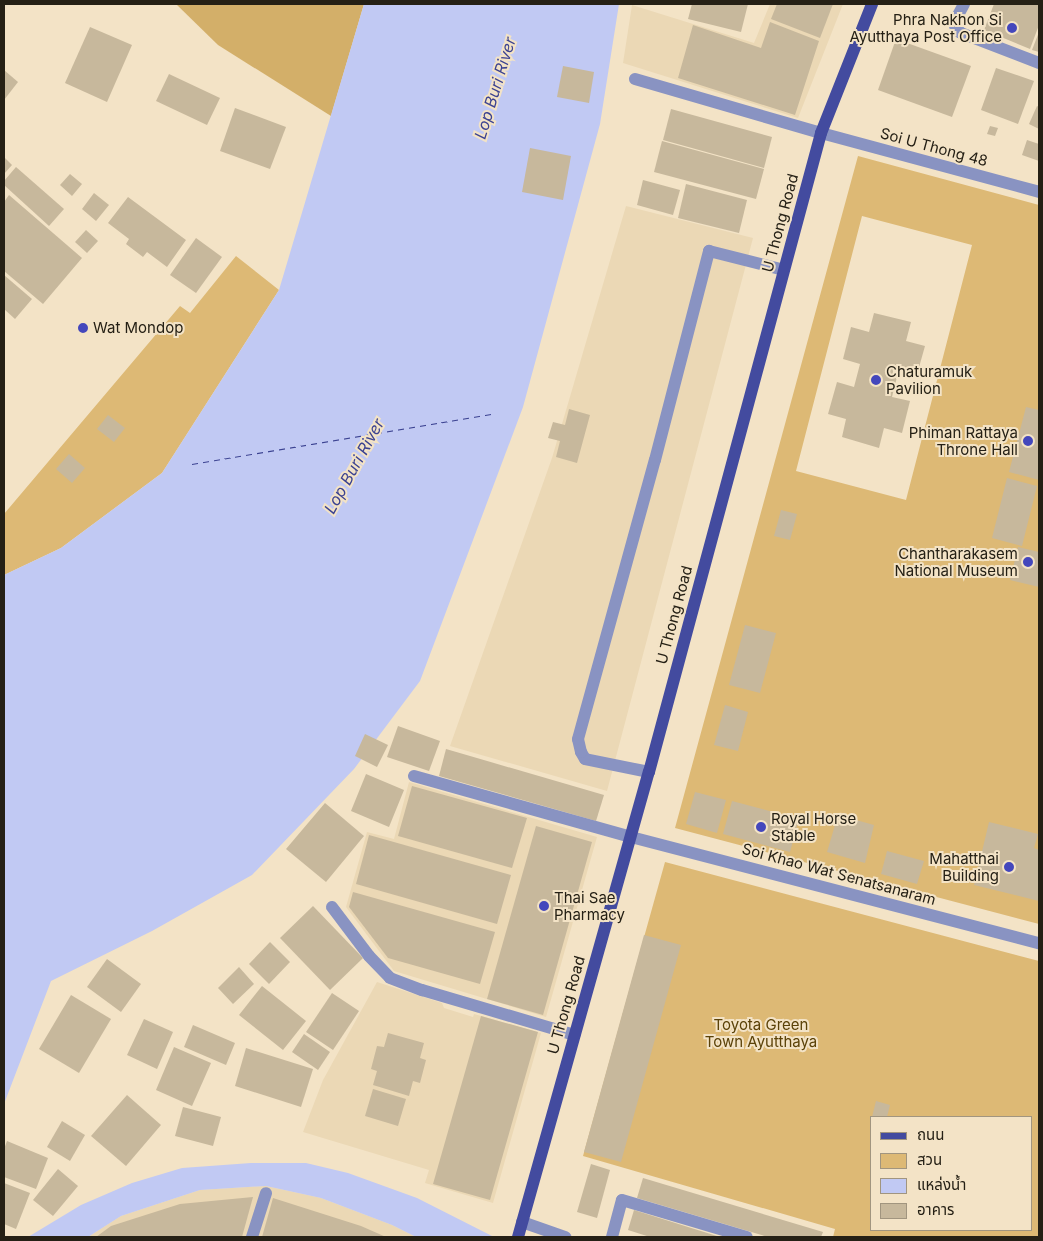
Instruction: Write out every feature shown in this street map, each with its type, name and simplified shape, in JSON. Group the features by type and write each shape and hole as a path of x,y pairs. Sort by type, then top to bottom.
{"main road":[{"name":"U Thong Road","path":"518,1237 649,772 821,133 872,4"}],"street":[{"path":"964,4 954,23 956,29 961,33 1039,63"},
{"name":"Soi U Thong 48","path":"635,79 821,133 1039,192"},
{"path":"649,772 585,759 578,739 655,460 709,251 784,270"},
{"name":"Soi Khao Wat Senatsanaram","path":"414,776 630,837 1039,943"},
{"path":"332,907 369,956 390,978 422,990 575,1034"},
{"path":"252,1237 266,1193"},
{"path":"612,1237 622,1200 747,1237"},
{"path":"522,1222 565,1237"}],"shaded area":[{"path":"176,4 364,4 331,116 218,45"},
{"path":"770,4 843,4 798,118 623,63 632,5 754,43"},
{"path":"626,206 753,238 607,791 450,746 552,458"},
{"path":"409,782 597,837 546,1017 394,971 346,907 367,832 394,839"},
{"path":"377,982 442,1003 444,1008 473,1017 474,1014 541,1033 493,1203 425,1183 429,1170 303,1132 323,1080"},
{"path":"266,1186 321,1198 392,1225 416,1237 88,1237 121,1216 200,1190"}],"green space":[{"path":"858,156 1039,205 1039,924 675,828","holes":["862,216 972,245 906,500 796,471"]},
{"path":"236,256 279,290 162,473 61,548 4,575 4,514 180,306 190,313"},
{"name":"Toyota Green Town Ayutthaya","path":"665,862 1039,961 1039,1237 833,1237 835,1229 583,1156"}],"water":[{"name":"Lop Buri River","path":"364,4 619,4 600,124 523,407 420,681 354,769 252,875 152,931 51,981 4,1104 4,575 61,548 162,473 279,290"},
{"path":"251,1163 306,1163 348,1173 417,1198 494,1237 416,1237 392,1225 321,1198 266,1186 200,1190 121,1216 88,1237 28,1237 81,1205 132,1183 182,1168"}],"building":[{"path":"692,4 748,4 741,32 688,19"},
{"path":"777,4 833,4 820,38 771,19"},
{"name":"Phra Nakhon Si Ayutthaya Post Office","path":"994,4 1039,4 1039,25 1030,49 984,30"},
{"path":"770,22 819,41 795,115 678,78 693,25 761,48"},
{"path":"90,27 132,45 107,102 65,83"},
{"path":"1039,32 1039,52 1032,50"},
{"path":"896,39 971,66 952,117 878,90"},
{"path":"563,66 594,72 589,103 557,97"},
{"path":"996,68 1034,81 1018,124 981,110"},
{"path":"4,70 18,82 4,100"},
{"path":"169,74 220,98 207,125 156,101"},
{"path":"1037,106 1039,107 1039,129 1029,124"},
{"path":"235,108 286,127 270,169 220,151"},
{"path":"671,109 772,137 764,168 663,140"},
{"path":"990,126 998,128 995,136 987,134"},
{"path":"1027,140 1039,144 1039,161 1022,155"},
{"path":"662,141 764,169 756,199 654,172"},
{"path":"530,148 571,156 563,200 522,192"},
{"path":"4,157 12,165 4,174"},
{"path":"16,167 64,209 49,226 4,185 4,181"},
{"path":"70,174 82,184 72,196 60,185"},
{"path":"643,180 680,190 673,215 637,205"},
{"path":"686,184 747,200 739,233 678,218"},
{"path":"94,193 109,205 96,221 82,209"},
{"path":"9,195 82,258 43,304 4,271 4,202"},
{"path":"128,197 186,240 167,267 147,252 143,257 126,244 129,239 108,223"},
{"path":"86,230 98,241 87,253 75,242"},
{"path":"196,238 222,257 196,293 170,275"},
{"path":"4,275 32,299 15,319 4,309"},
{"name":"Chaturamuk Pavilion","path":"874,313 911,322 906,341 925,346 916,378 898,373 892,397 910,401 902,433 884,428 879,448 842,437 846,419 828,414 837,382 854,387 860,364 843,359 851,327 869,332"},
{"name":"Phiman Rattaya Throne Hall","path":"1026,407 1039,410 1039,480 1009,472"},
{"path":"569,409 590,415 577,463 556,457 560,441 548,438 553,422 565,425"},
{"path":"108,415 125,428 114,442 97,429"},
{"path":"69,454 85,468 72,483 56,469"},
{"path":"1007,478 1037,486 1022,546 992,538"},
{"path":"781,510 797,514 790,540 774,536"},
{"path":"1018,547 1039,552 1039,587 1010,580"},
{"path":"745,625 776,633 760,693 729,685"},
{"path":"725,705 748,712 738,751 714,745"},
{"path":"398,726 440,741 429,771 387,757"},
{"path":"365,734 388,745 377,767 355,756"},
{"path":"446,749 604,795 596,821 439,776"},
{"path":"366,774 404,790 389,827 351,811"},
{"path":"412,786 527,818 512,868 398,836"},
{"path":"695,792 726,800 717,833 686,824"},
{"name":"Royal Horse Stable","path":"732,801 799,819 790,852 723,834"},
{"path":"325,803 364,836 326,882 286,849"},
{"path":"838,815 874,825 865,863 827,852"},
{"name":"Mahatthai Building","path":"989,822 1038,834 1034,848 1039,850 1039,901 974,885"},
{"path":"536,826 592,842 543,1015 487,999"},
{"path":"369,835 511,875 497,924 356,884"},
{"path":"887,851 924,861 917,884 881,874"},
{"path":"353,892 495,932 480,984 388,958 349,907"},
{"path":"313,906 363,958 330,990 280,938"},
{"path":"644,935 681,945 621,1162 584,1152"},
{"path":"270,942 290,962 269,984 249,964"},
{"path":"107,959 141,984 121,1012 87,987"},
{"path":"239,967 254,984 233,1004 218,988"},
{"path":"262,986 306,1021 283,1050 239,1015"},
{"path":"332,993 359,1011 333,1050 306,1032"},
{"path":"71,995 111,1019 79,1073 39,1049"},
{"path":"481,1016 538,1032 490,1200 433,1184"},
{"path":"144,1019 173,1032 157,1069 127,1055"},
{"path":"193,1025 235,1043 226,1065 184,1047"},
{"path":"388,1033 424,1043 420,1058 426,1060 420,1083 413,1081 409,1096 373,1085 377,1071 371,1069 377,1046 384,1047"},
{"path":"304,1034 330,1052 318,1070 292,1052"},
{"path":"174,1047 211,1063 192,1106 156,1090"},
{"path":"246,1048 313,1069 301,1107 235,1086"},
{"path":"373,1089 406,1099 398,1126 365,1116"},
{"path":"127,1095 161,1125 126,1166 91,1136"},
{"path":"876,1101 890,1105 887,1116 872,1116"},
{"path":"183,1107 221,1117 213,1146 175,1136"},
{"path":"62,1121 85,1135 70,1161 47,1147"},
{"path":"7,1141 48,1158 36,1189 4,1177 4,1149"},
{"path":"591,1164 610,1170 597,1218 577,1212"},
{"path":"58,1169 78,1186 53,1216 33,1200"},
{"path":"643,1178 823,1232 821,1237 768,1237 637,1198"},
{"path":"4,1183 30,1193 16,1229 4,1224"},
{"path":"253,1197 242,1237 96,1237 111,1226 180,1204"},
{"path":"273,1198 361,1226 386,1237 262,1237"},
{"path":"634,1210 720,1237 650,1237 628,1230"}],"ferry route":[{"path":"192,464 496,413"}],"place":[{"name":"Phra Nakhon Si Ayutthaya Post Office","path":"1012,28"},
{"name":"Wat Mondop","path":"83,328"},
{"name":"Chaturamuk Pavilion","path":"876,380"},
{"name":"Phiman Rattaya Throne Hall","path":"1028,441"},
{"name":"Chantharakasem National Museum","path":"1028,562"},
{"name":"Royal Horse Stable","path":"761,827"},
{"name":"Mahatthai Building","path":"1009,867"},
{"name":"Thai Sae Pharmacy","path":"544,906"}]}
